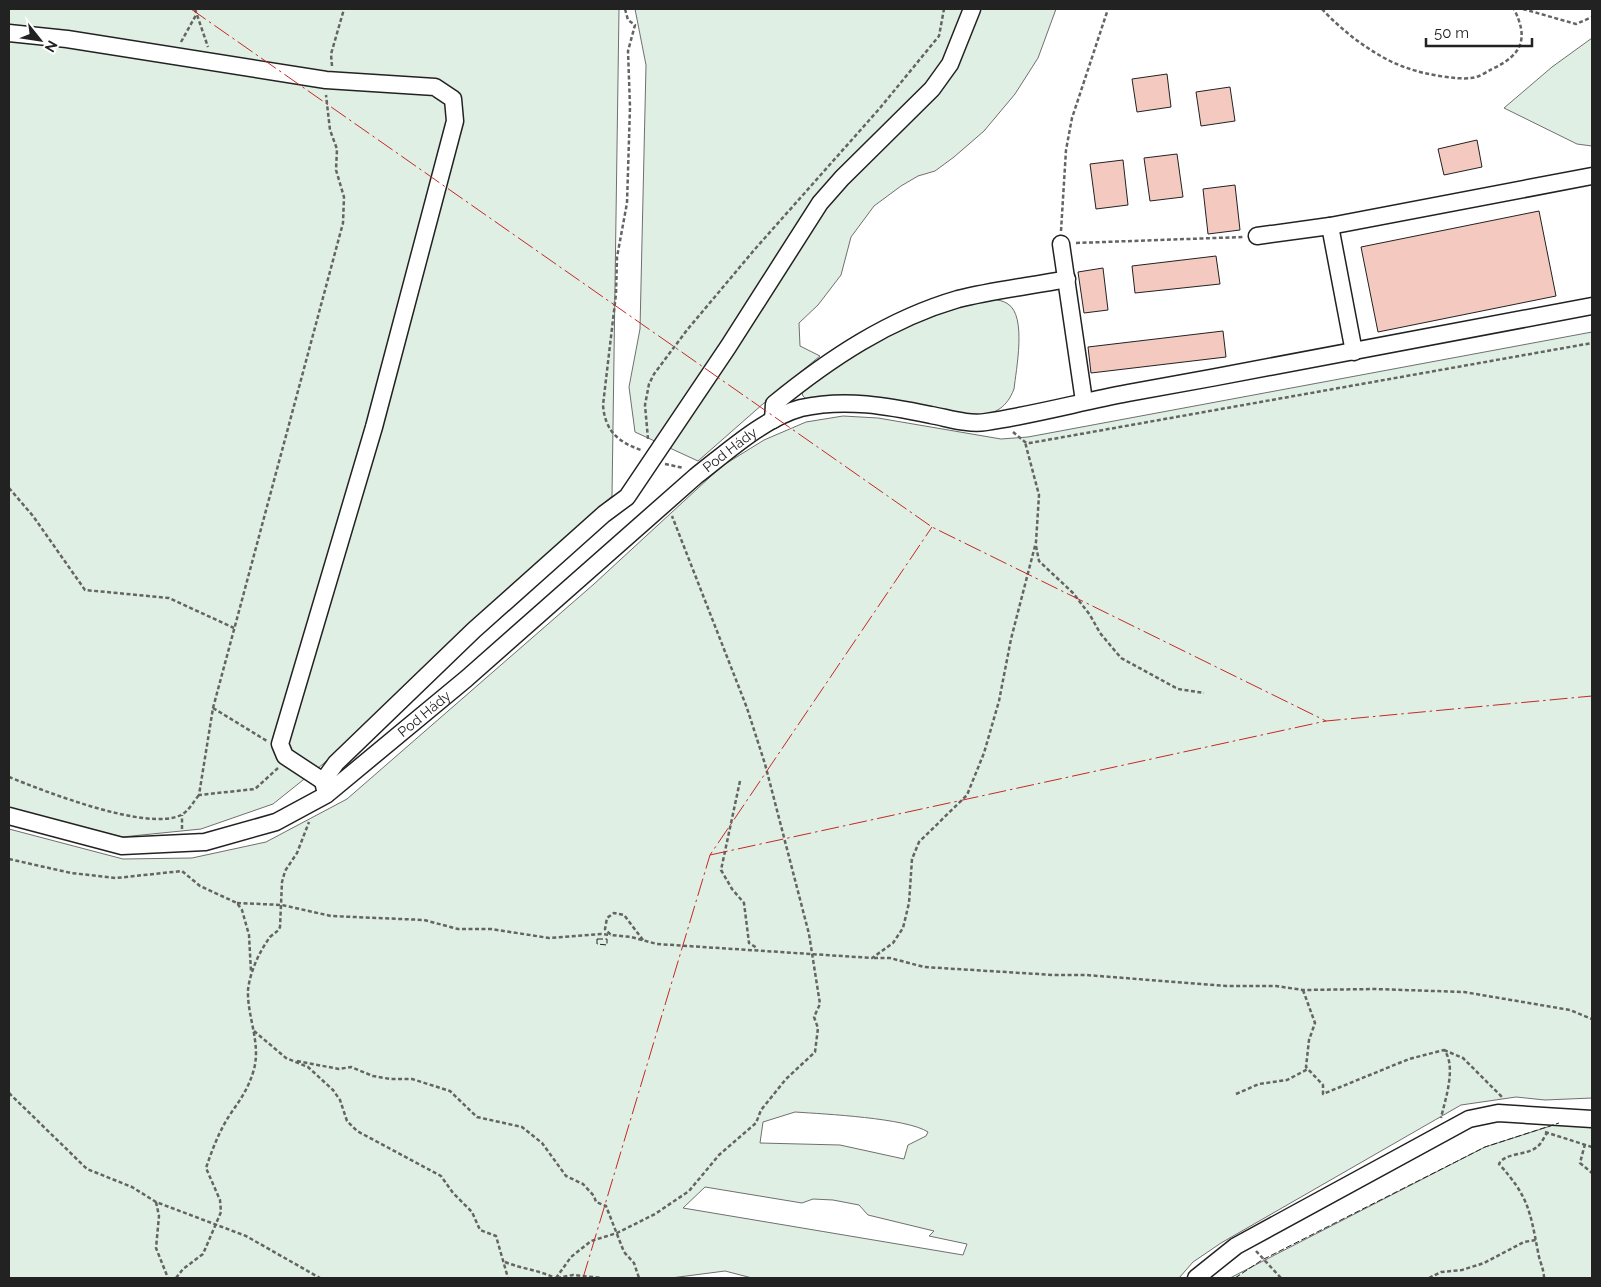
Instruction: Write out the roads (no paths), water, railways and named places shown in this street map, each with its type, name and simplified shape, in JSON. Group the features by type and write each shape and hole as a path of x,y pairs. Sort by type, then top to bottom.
{"street":[{"path":"9,33 68,39 326,80 435,87 453,99 455,121 374,427 282,750 324,788 336,763 474,630 604,514 627,497 643,475 652,454 728,347 820,203 842,178 932,89 950,64 972,9"},
{"path":"1257,236 1330,226 1592,176"},
{"path":"1330,226 1354,352"},
{"path":"1061,244 1084,401"},
{"name":"Pod Hády","path":"773,420 774,404 800,383 832,359 900,321 958,299 1067,279"},
{"name":"Pod Hády","path":"9,816 122,846 204,842 276,822 308,806 324,788 466,679 696,476 773,420 800,408 842,403 888,406 970,423 995,420 1084,401 1592,306"},
{"path":"1196,1278 1221,1256 1248,1239 1437,1134 1476,1117 1498,1113 1592,1119"}]}
